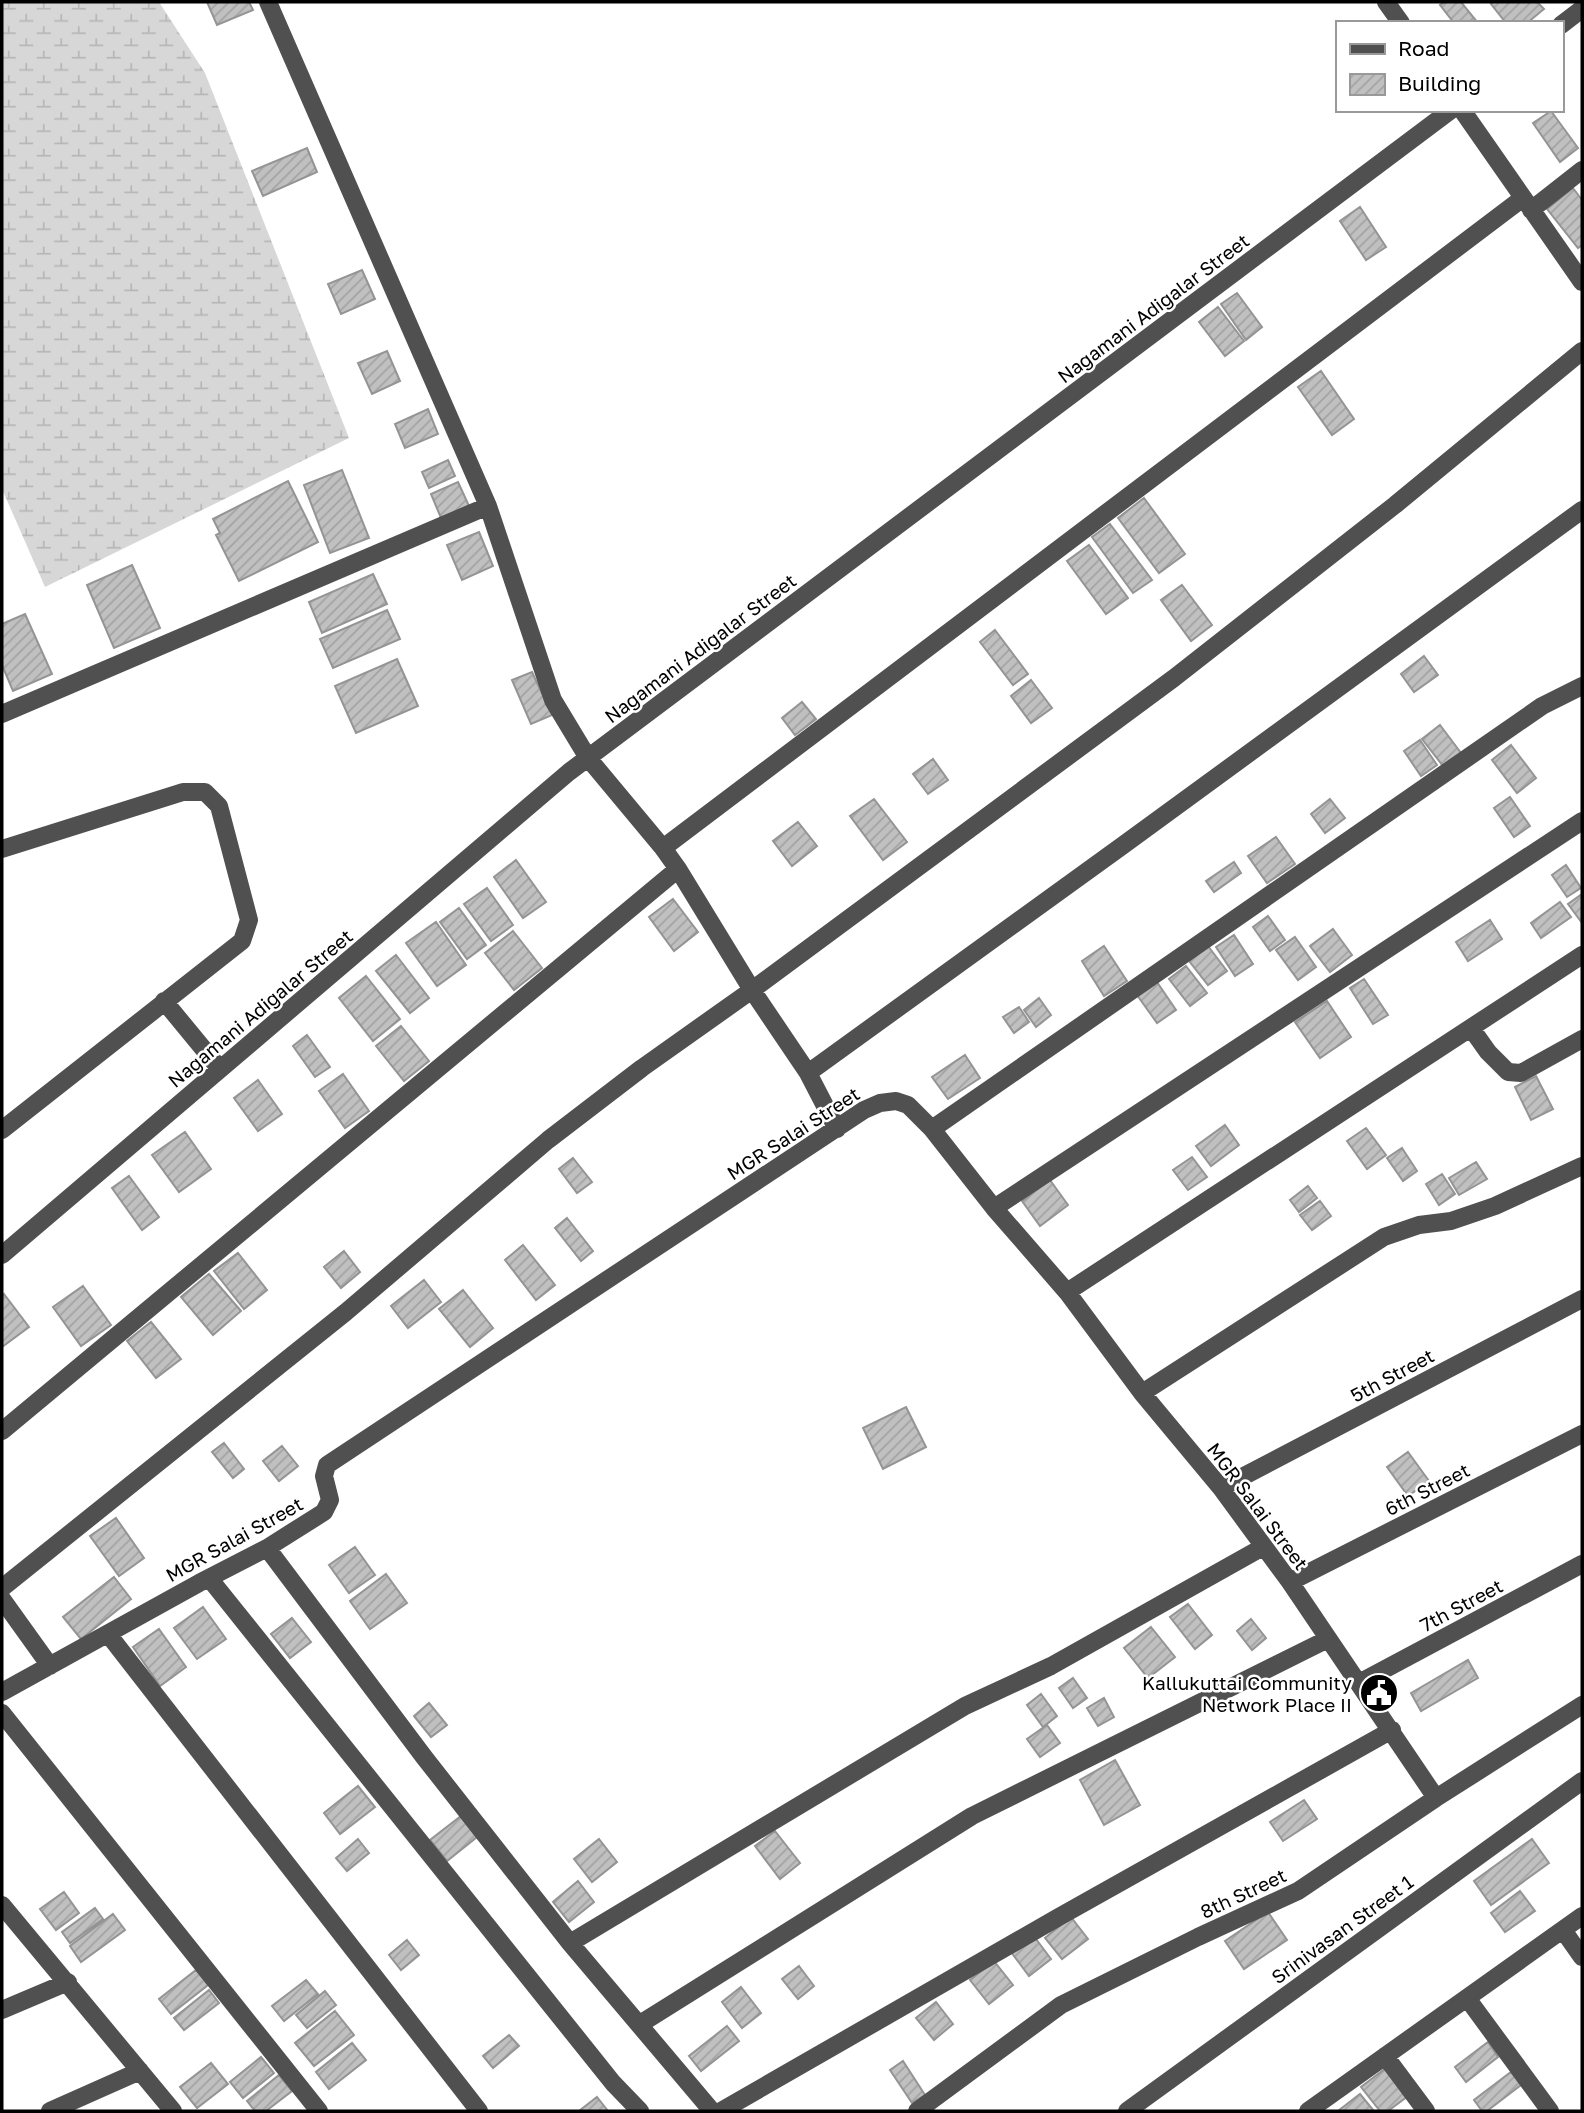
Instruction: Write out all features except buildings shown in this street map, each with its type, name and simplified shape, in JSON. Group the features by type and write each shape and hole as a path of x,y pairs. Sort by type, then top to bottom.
{"street":[{"path":"268,2 488,506 553,700 588,758 678,869 752,990 808,1073 837,1129"},
{"path":"1387,2 1400,21"},
{"path":"1563,23 1582,9"},
{"name":"Nagamani Adigalar Street","path":"2,1255 588,758 1448,112"},
{"path":"1463,112 1582,282"},
{"path":"663,848 1527,204 1582,170"},
{"path":"2,1588 346,1312 548,1140 642,1068 752,990 1174,678 1395,505 1582,351"},
{"path":"2,714 488,506"},
{"path":"808,1073 1107,858 1582,509"},
{"path":"932,1129 1542,706 1582,686"},
{"path":"2,849 183,792 205,792 219,806 249,920 242,941 2,1130"},
{"path":"994,1208 1582,821"},
{"path":"2,1432 678,869"},
{"path":"1068,1292 1582,956"},
{"path":"164,1001 220,1069"},
{"path":"1471,1028 1488,1052 1508,1072 1521,1073 1582,1039"},
{"name":"MGR Salai Street","path":"2,1692 267,1548 324,1513 330,1500 324,1476 327,1465 872,1106 880,1102 896,1101 908,1105 932,1129 994,1208 1068,1292 1142,1393 1221,1488 1290,1582 1436,1798"},
{"path":"1142,1393 1384,1237 1419,1225 1451,1221 1495,1206 1582,1166"},
{"name":"5th Street","path":"1221,1488 1582,1299"},
{"name":"6th Street","path":"1290,1582 1582,1434"},
{"path":"267,1548 424,1757 570,1943 712,2111"},
{"path":"570,1943 965,1706 1051,1666 1263,1548"},
{"name":"7th Street","path":"1359,1683 1582,1564"},
{"path":"209,1578 613,2083 639,2111"},
{"path":"2,1599 50,1666"},
{"path":"108,1634 480,2111"},
{"path":"640,2024 972,1816 1328,1639"},
{"name":"8th Street","path":"917,2111 1061,2005 1298,1891 1436,1798 1582,1705"},
{"path":"2,1713 319,2111"},
{"path":"721,2111 1392,1730"},
{"name":"Srinivasan Street 1","path":"1127,2111 1582,1781"},
{"path":"2,1905 173,2111"},
{"path":"1308,2111 1582,1916"},
{"path":"1563,1930 1582,1957"},
{"path":"2,2010 68,1982"},
{"path":"1467,1998 1550,2111"},
{"path":"1385,2056 1426,2111"},
{"path":"50,2111 140,2071"}],"green space":[{"path":"2,2 159,2 205,73 349,438 45,587 2,489"}],"place":[{"name":"Kallukuttai Community Network Place II","path":"1379,1693"}]}
